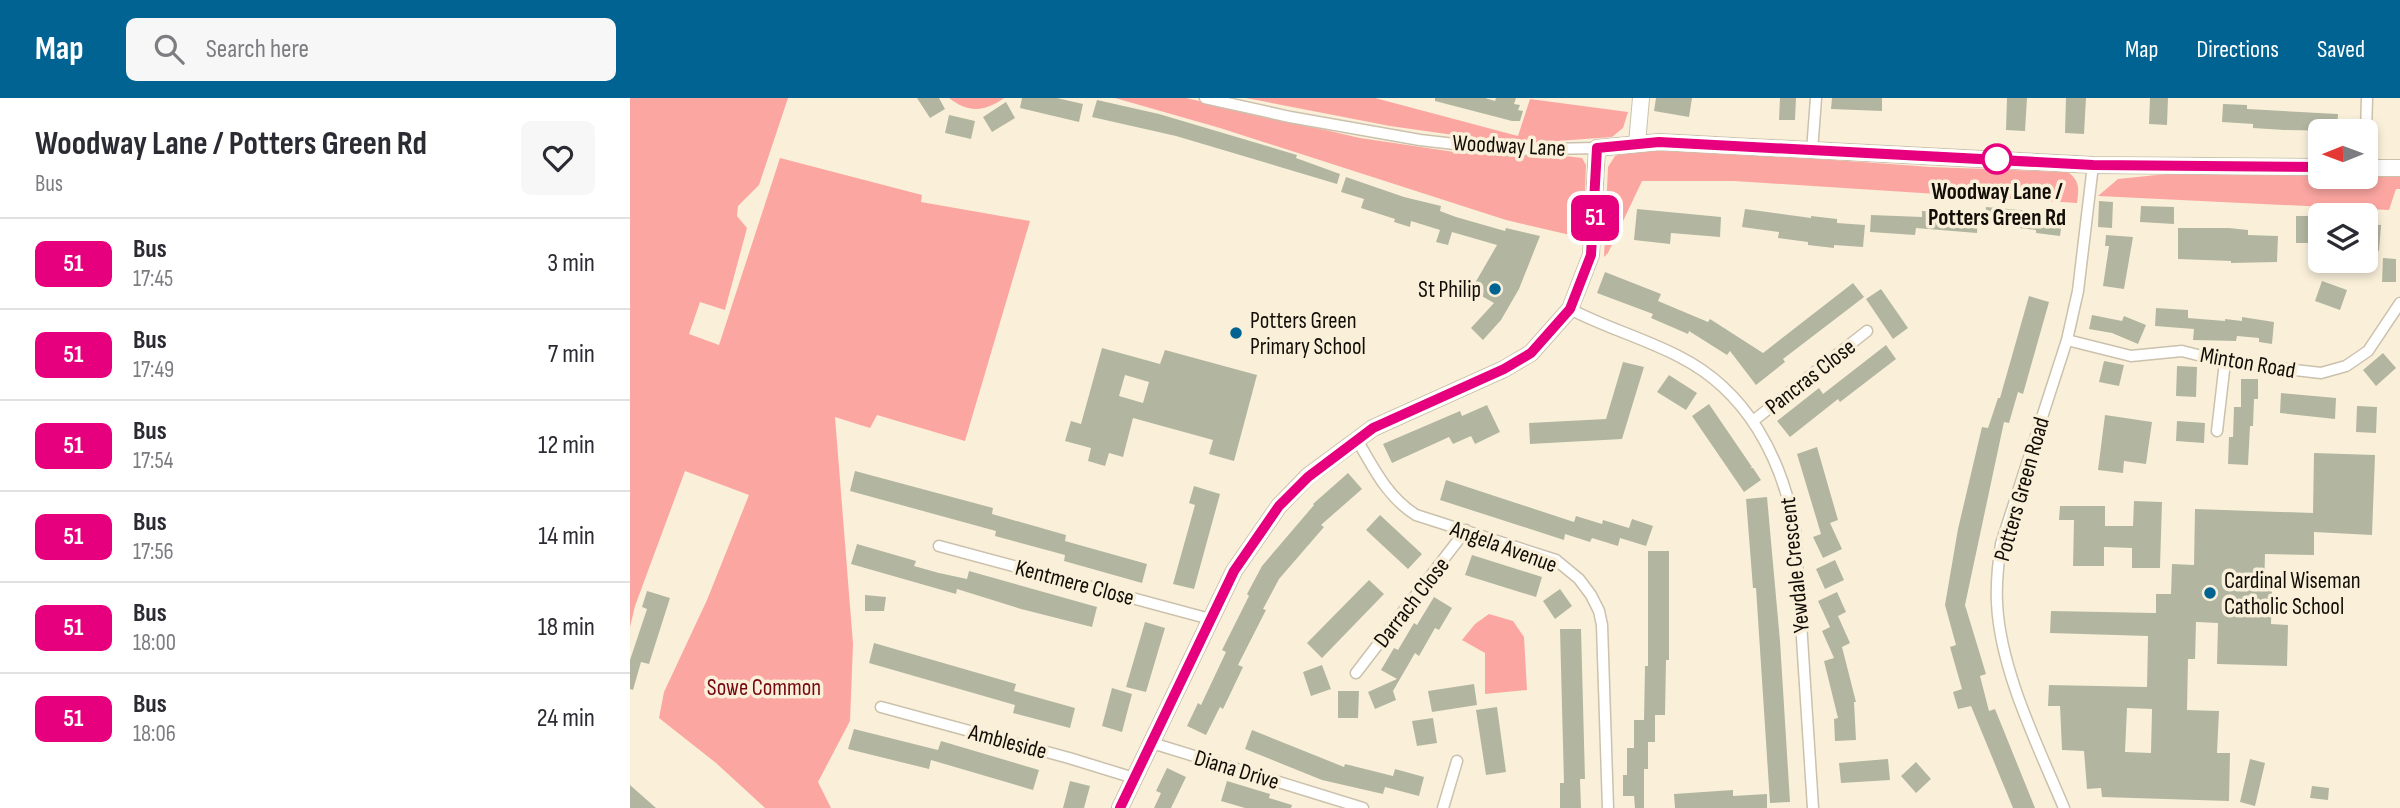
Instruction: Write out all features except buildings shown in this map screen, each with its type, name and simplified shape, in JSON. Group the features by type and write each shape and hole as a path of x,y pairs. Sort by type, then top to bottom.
{"street":[{"name":"Woodway Lane","path":"1205,98 1290,117 1420,140 1507,150 1597,148 1637,143 1724,145 2093,165 2308,167"},
{"path":"1637,143 1641,98"},
{"path":"1812,151 1816,98"},
{"path":"2366,119 2367,98"},
{"path":"1120,808 1234,571 1279,506 1308,477 1356,438 1395,417 1516,363 1543,342 1570,309 1591,255 1597,148"},
{"name":"Potters Green Road","path":"2064,808 2017,691 1999,624 1996,591 2001,544 2067,340 2078,291 2093,165"},
{"path":"2378,168 2400,168"},
{"name":"Minton Road","path":"2067,340 2132,356 2173,350 2225,362 2321,373 2346,366 2368,351 2400,303"},
{"name":"Yewdale Crescent","path":"1570,309 1681,357 1708,374 1727,390 1753,421 1777,464 1786,486 1795,530 1813,808"},
{"name":"Pancras Close","path":"1753,421 1867,331"},
{"path":"2217,431 2225,362"},
{"name":"Angela Avenue","path":"1356,438 1385,486 1405,508 1416,515 1556,560 1579,579 1599,611 1604,645 1608,808"},
{"name":"Darrach Close","path":"1356,673 1466,530"},
{"name":"Kentmere Close","path":"939,546 1210,620"},
{"name":"Ambleside","path":"881,707 1134,778"},
{"name":"Diana Drive","path":"1152,743 1363,808"},
{"path":"1443,808 1457,761"}],"green space":[{"name":"Sowe Common","path":"630,98 788,98 759,185 738,206 737,216 747,228 725,310 700,302 689,334 719,345 780,158 922,195 921,202 1030,221 965,441 877,415 870,428 835,417 853,644 850,721 818,782 831,808 765,808 716,763 659,718 664,692 707,600 749,495 685,471 635,606 630,627"},
{"path":"949,98 1004,98 990,106 976,109 963,106"},
{"path":"1115,98 1186,98 1360,138 1461,153 1582,158 1586,165 1583,238 1506,220 1220,128"},
{"path":"1246,98 1375,98 1518,136 1530,99 1628,112 1623,128 1612,137 1517,144 1390,126"},
{"path":"1696,150 1931,167 2068,172 2077,182 2078,198 2077,203 1734,181 1642,181 1604,257 1608,167 1615,156 1631,151"},
{"path":"2176,173 2308,175 2308,189 2378,189 2378,176 2400,176 2400,189 2396,189 2389,210 2378,209 2378,203 2308,203 2308,206 2098,196 2118,179"},
{"path":"1489,614 1513,621 1524,637 1527,690 1485,694 1485,653 1462,640 1475,624"}],"bus line":[{"name":"51","path":"1120,808 1234,571 1279,506 1308,477 1356,438 1395,417 1504,369 1531,353 1570,309 1586,274 1591,255 1597,148 1659,142 2093,165 2308,167"}],"place":[{"name":"Woodway Lane / Potters Green Rd","path":"1997,159"},
{"name":"St Philip","path":"1495,289"},
{"name":"Potters Green Primary School","path":"1236,333"},
{"name":"Cardinal Wiseman Catholic School","path":"2210,593"}]}
